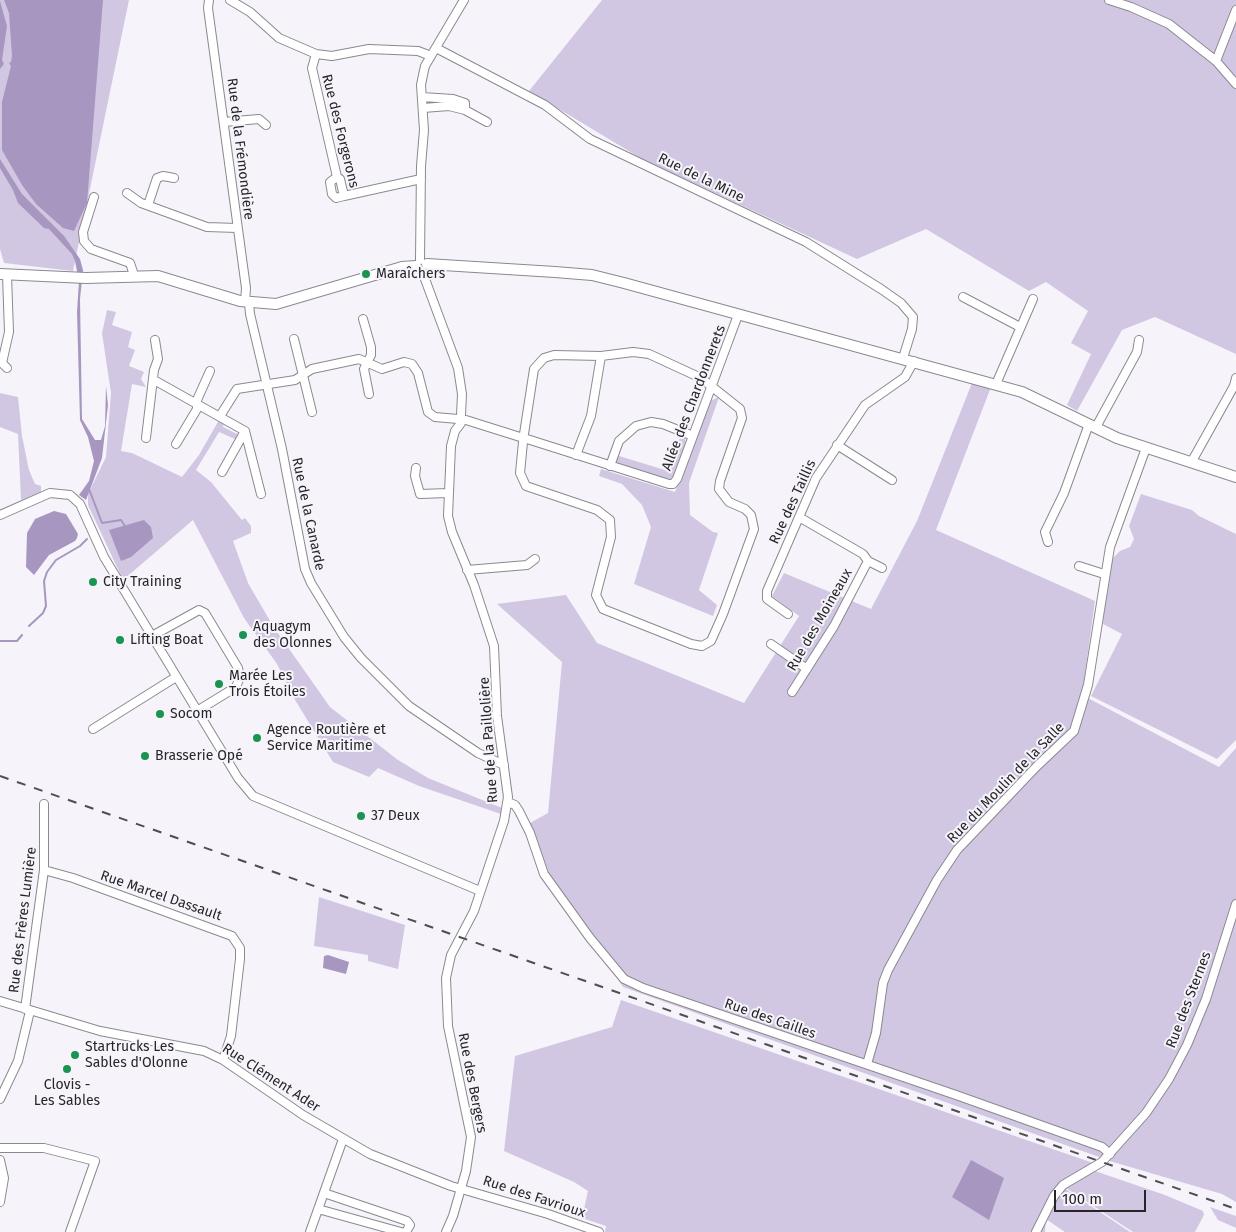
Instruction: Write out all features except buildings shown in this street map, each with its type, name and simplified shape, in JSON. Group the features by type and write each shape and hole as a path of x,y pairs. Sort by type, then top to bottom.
{"main road":[{"path":"4,274 86,278 134,275 168,278 247,302 282,303 402,267 422,265 529,269 592,276 996,384 1038,398 1093,426 1146,448 1192,461 1236,477"}],"street":[{"name":"Rue de la Frémondière","path":"209,0 208,8 247,302"},
{"path":"422,265 423,74 428,54 436,48 464,0"},
{"path":"1109,0 1146,12 1169,24 1216,61 1236,84"},
{"path":"234,1 260,19 279,38 316,54 332,56 369,49 428,54"},
{"path":"1216,61 1236,10"},
{"name":"Rue de la Mine","path":"436,48 545,105 590,139 806,242 881,289 901,303 913,317 903,358"},
{"name":"Rue des Forgerons","path":"316,54 312,68 336,177 340,179 344,196 421,179"},
{"path":"422,97 465,103 465,110"},
{"path":"424,108 450,106 465,110 487,122"},
{"path":"224,122 259,119 266,124"},
{"path":"148,205 156,178 162,176 174,178"},
{"path":"127,193 136,201 207,227 237,228"},
{"path":"94,196 83,232 85,244 91,249 130,263 134,275"},
{"name":"Rue de la Paillolière","path":"422,265 458,368 462,394 462,419 455,431 451,446 448,493 449,524 494,646 496,716 508,802 504,821 474,911 460,938"},
{"path":"4,274 9,332 2,363 7,368"},
{"path":"963,297 1020,327"},
{"path":"996,384 1033,299"},
{"name":"Rue de la Canarde","path":"247,302 305,569 320,599 361,658 409,706 478,753 504,765"},
{"name":"Allée des Chardonnerets","path":"610,466 669,484 677,479 738,315"},
{"path":"363,319 371,347 368,362 364,369 369,394"},
{"path":"294,339 312,412"},
{"path":"146,438 154,370 158,360 154,340"},
{"path":"1048,542 1045,532 1093,426 1137,352 1139,340"},
{"path":"644,352 712,385 740,409 742,414 719,489 729,502 746,509 754,521 753,534 723,614 711,640 698,646 603,609 596,595 611,538 610,520 597,510 526,486 520,473 532,374 540,360 554,354 601,356 644,352"},
{"path":"576,455 591,416 601,356"},
{"path":"220,416 237,389 295,380 312,369 352,359 368,362 375,367 382,368 404,362 412,364 418,373 428,412 435,417 462,419 610,466 620,441 636,426 651,422 663,424 693,436"},
{"name":"Rue des Taillis","path":"788,614 767,599 767,591 816,478 865,405 905,377 914,361"},
{"path":"176,444 197,410 197,404 210,371"},
{"path":"703,380 717,371"},
{"path":"1192,461 1234,386 1236,378"},
{"path":"154,380 245,431 261,494"},
{"path":"707,399 722,394"},
{"path":"222,472 245,431"},
{"path":"837,445 892,480"},
{"name":"Rue du Moulin de la Salle","path":"867,1064 876,1033 888,970 937,880 962,845 1037,766 1074,731 1088,685 1104,574 1112,538 1146,448"},
{"path":"416,468 420,494 448,493"},
{"path":"0,515 50,492 64,493 75,499 84,510 104,557 238,778 253,796 480,891"},
{"path":"799,517 863,554 868,561 882,568"},
{"path":"467,570 526,565 535,559"},
{"name":"Rue des Moineaux","path":"792,692 834,626 868,561"},
{"path":"1079,566 1104,574"},
{"path":"152,636 199,610 205,613 238,668 240,676 236,687 197,711"},
{"path":"771,644 807,669"},
{"path":"93,729 176,677"},
{"name":"Rue des Cailles","path":"508,802 515,805 519,811 530,833 544,874 609,963 624,979 643,988 867,1064 1102,1147 1110,1154"},
{"name":"Rue des Frères Lumière","path":"0,1099 18,1061 27,1010 44,870 44,804"},
{"name":"Rue Marcel Dassault","path":"44,870 73,878 232,936 240,948 240,959 231,1036 223,1060"},
{"name":"Rue des Sternes","path":"1036,1232 1054,1196 1063,1185 1071,1178 1095,1168 1110,1154 1158,1097 1187,1045 1206,999 1236,904"},
{"name":"Rue des Bergers","path":"446,1232 468,1163 471,1137 446,1004 448,965 460,938"},
{"name":"Rue Clément Ader","path":"0,1000 27,1010 129,1038 193,1048 223,1060 343,1139 370,1154 461,1188"},
{"path":"310,1232 343,1139"},
{"path":"0,1148 44,1148 95,1161 70,1232"},
{"path":"0,1160 4,1178 0,1202"},
{"name":"Rue des Favrioux","path":"461,1188 599,1232"},
{"path":"324,1192 407,1221 410,1225 406,1232"},
{"path":"318,1209 401,1232"}],"shaded area":[{"path":"0,0 129,0 73,271 4,263 0,249"},
{"path":"4,0 103,0 87,203 74,231 63,228 36,204 22,185 2,150 2,102 12,56 9,13"},
{"path":"602,0 1236,0 1236,354 1155,317 1122,330 1077,411 1067,405 1091,354 1071,343 1088,311 1046,282 1029,291 926,229 857,259 642,159 529,91"},
{"path":"0,1 7,26 2,60 4,64 0,69"},
{"path":"0,159 22,194 64,236 80,259 83,270 80,299 82,419 95,440 101,440 105,426 106,386 108,405 102,458 86,500 79,495 89,481 94,461 88,437 80,420 77,312 79,281 75,261 72,254 49,229 44,228 18,203 0,168"},
{"path":"107,310 116,312 112,325 132,332 128,347 135,350 129,366 144,372 141,379 146,387 132,384 121,451 132,453 182,477 199,455 219,420 224,423 223,427 239,435 237,440 219,432 196,470 211,482 242,520 245,518 251,526 251,533 233,541 248,583 273,626 330,707 398,760 428,778 502,808 501,814 419,786 378,768 369,777 333,762 295,700 277,664 244,618 193,520 123,580 88,505 88,494 106,457 111,393 102,333"},
{"path":"972,383 991,387 936,530 1095,601 1082,695 1219,767 1236,748 1236,1202 1222,1194 1113,1162 623,987 549,873 530,823 548,813 562,662 497,604 566,595 597,643 744,703 799,616 772,596 784,573 871,609 917,521"},
{"path":"0,393 18,397 22,436 29,470 35,484 41,486 41,492 21,500 18,434 0,427"},
{"path":"719,397 689,483 690,515 713,532 718,533 699,590 717,605 713,616 634,584 651,527 642,505 622,484 599,476 601,469 675,492 710,401"},
{"path":"681,435 685,438 686,444 673,478 666,480 619,465 616,461 616,455 668,471"},
{"path":"1141,494 1192,510 1199,516 1236,534 1236,740 1217,759 1091,696 1122,634 1103,624 1109,562 1120,551 1130,547 1134,539 1129,526"},
{"path":"54,511 66,514 78,534 77,538 75,541 49,555 34,575 26,567 27,533 35,519"},
{"path":"144,520 151,527 153,538 131,557 121,561 109,530"},
{"path":"319,897 405,925 398,969 368,961 368,955 314,946"},
{"path":"328,955 349,962 346,974 323,968 324,956"},
{"path":"621,1000 1096,1164 1075,1181 1095,1171 1165,1195 1203,1211 1204,1215 1195,1232 1133,1232 1066,1188 1070,1184 1064,1188 1130,1232 1065,1232 1046,1219 1045,1232 605,1232 606,1226 582,1218 588,1191 574,1182 504,1151 515,1056 612,1027"},
{"path":"971,1160 1004,1178 989,1220 952,1197"},
{"path":"1210,1207 1236,1216 1236,1228 1218,1220"}],"waterway":[{"path":"89,489 102,523 121,520 125,526"},
{"path":"29,626 43,613 46,606 44,581 47,572 56,560 80,546 87,539"},
{"path":"0,641 17,641 22,635"}],"railway":[{"path":"0,776 1236,1209"}],"place":[{"name":"Maraîchers","path":"366,274"},
{"name":"City Training","path":"93,582"},
{"name":"Aquagym des Olonnes","path":"243,635"},
{"name":"Lifting Boat","path":"120,640"},
{"name":"Marée Les Trois Étoiles","path":"219,684"},
{"name":"Socom","path":"160,714"},
{"name":"Agence Routière et Service Maritime","path":"257,738"},
{"name":"Brasserie Opé","path":"145,756"},
{"name":"37 Deux","path":"361,816"},
{"name":"Startrucks Les Sables d'Olonne","path":"75,1055"},
{"name":"Clovis - Les Sables","path":"67,1069"}]}
